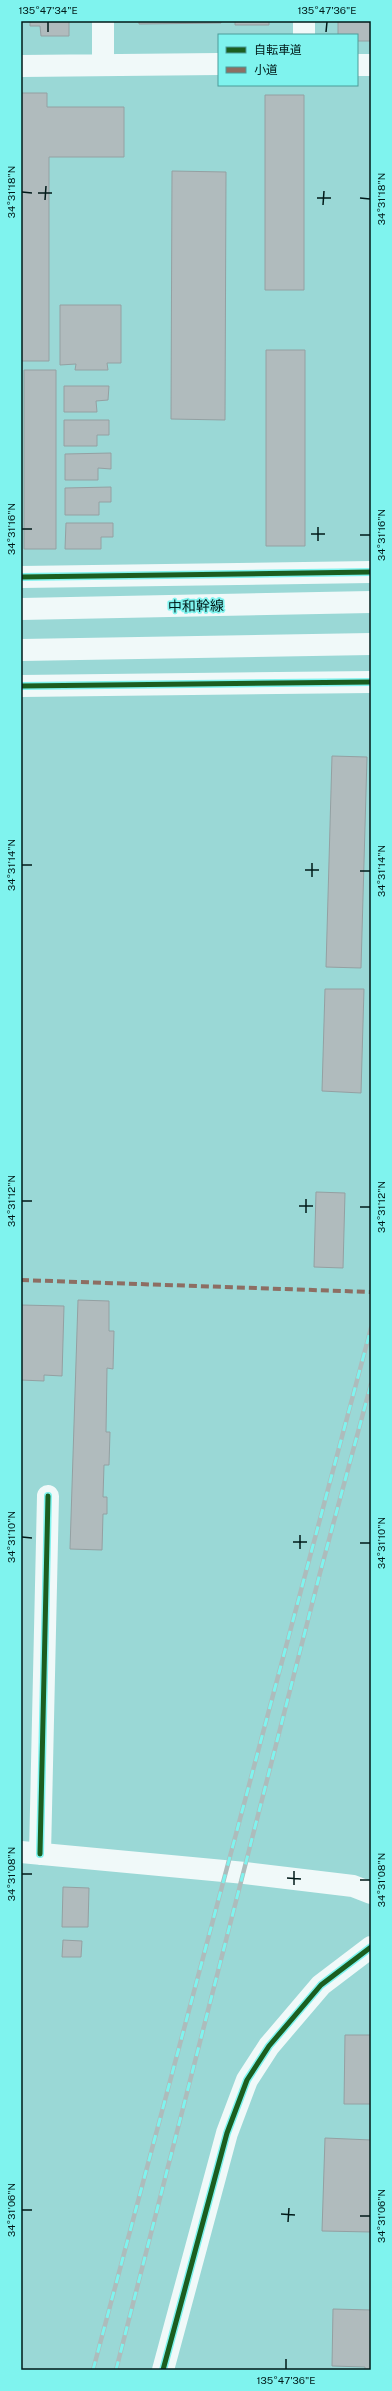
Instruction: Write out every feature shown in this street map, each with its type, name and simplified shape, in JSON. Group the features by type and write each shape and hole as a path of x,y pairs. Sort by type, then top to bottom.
{"street":[{"path":"103,21 103,64"},
{"path":"304,21 304,34"},
{"path":"21,66 218,64"},
{"path":"358,65 371,65"},
{"path":"21,577 371,572"},
{"name":"中和幹線","path":"21,609 371,602"},
{"path":"21,650 371,644"},
{"path":"21,686 371,682"},
{"path":"48,1496 30,1853 260,1875 353,1886 371,1892"},
{"path":"163,2370 226,2132 247,2080 269,2046 321,1985 371,1947"}],"building":[{"path":"30,21 69,21 69,36 41,36 40,26 30,26"},
{"path":"139,21 221,21 221,23 139,24"},
{"path":"235,21 269,21 269,25 235,25"},
{"path":"338,21 371,21 371,41 358,41 358,34 338,34"},
{"path":"21,93 47,93 47,107 124,107 124,157 49,157 49,361 21,361"},
{"path":"265,95 304,95 304,290 265,290"},
{"path":"172,171 226,172 225,420 171,419"},
{"path":"60,305 121,305 121,363 107,363 108,370 75,370 76,364 60,365"},
{"path":"266,350 305,350 305,546 266,546"},
{"path":"24,370 56,370 56,549 24,549"},
{"path":"64,386 109,386 108,400 96,401 97,412 64,412"},
{"path":"64,420 109,420 109,435 97,435 97,446 64,446"},
{"path":"111,453 111,469 98,468 98,480 65,480 65,454"},
{"path":"111,487 111,502 99,502 99,515 65,515 65,488"},
{"path":"66,523 113,523 113,537 101,537 101,549 65,549"},
{"path":"332,756 367,757 361,968 326,967"},
{"path":"325,989 364,989 361,1093 322,1091"},
{"path":"316,1192 345,1193 343,1268 314,1267"},
{"path":"78,1300 109,1301 109,1331 114,1331 113,1369 107,1368 106,1432 110,1432 109,1465 104,1465 103,1497 107,1497 107,1514 103,1514 102,1550 70,1549"},
{"path":"21,1305 64,1306 62,1376 44,1375 44,1381 21,1380"},
{"path":"63,1887 89,1888 88,1927 62,1927"},
{"path":"63,1940 82,1941 81,1957 62,1957"},
{"path":"345,2035 371,2035 371,2104 344,2104"},
{"path":"325,2138 371,2140 371,2232 322,2231"},
{"path":"333,2309 371,2310 371,2370 365,2370 365,2367 332,2366"}],"railway":[{"path":"93,2370 371,1328"},
{"path":"116,2370 320,1573 371,1384"}],"marked path":[{"path":"21,1280 371,1292"}],"cycle path":[{"path":"21,577 371,572"},
{"path":"21,686 371,682"},
{"path":"40,1854 48,1496"},
{"path":"163,2370 227,2133 247,2080 269,2046 321,1985 371,1947"}]}
